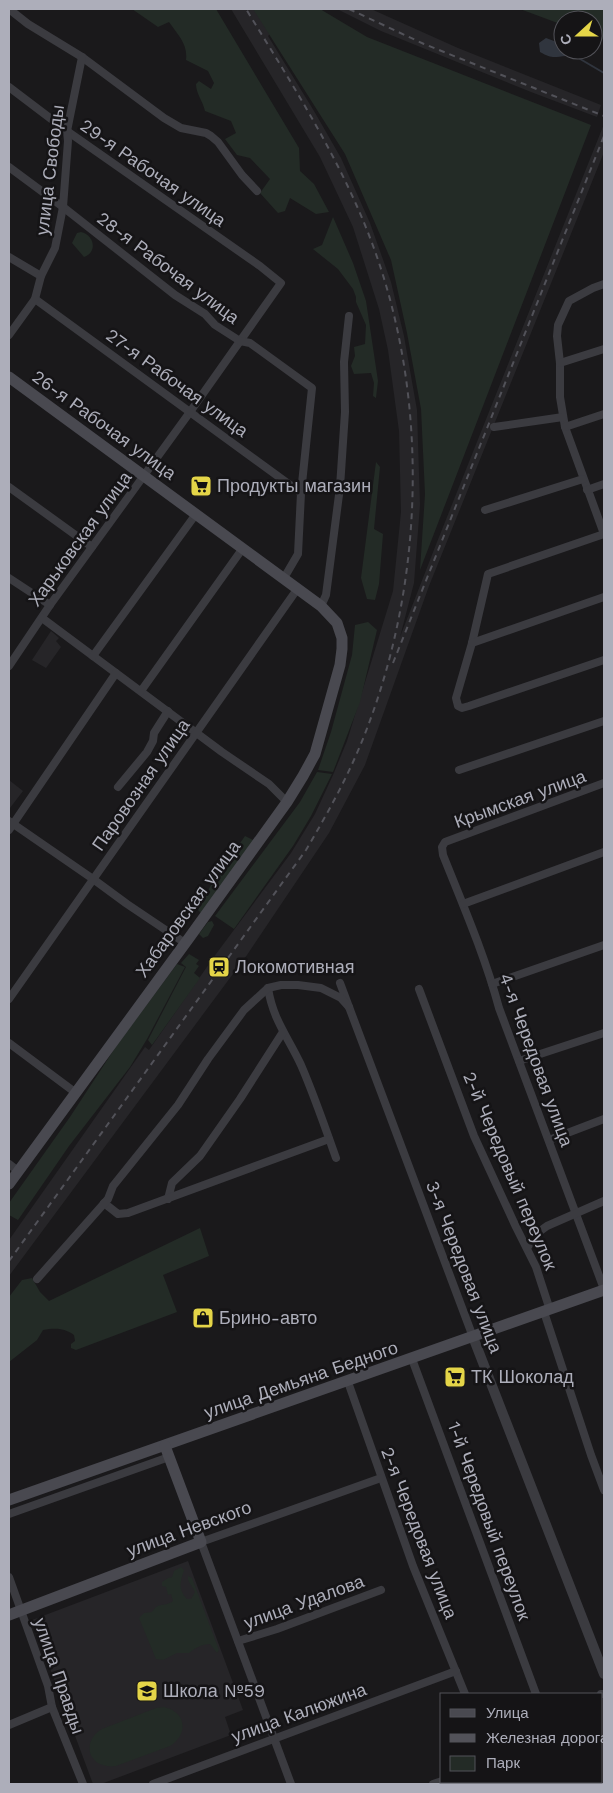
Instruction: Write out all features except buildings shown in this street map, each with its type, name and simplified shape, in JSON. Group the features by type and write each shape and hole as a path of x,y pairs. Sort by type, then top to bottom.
{"main road":[{"name":"26-я Рабочая улица","path":"9,377 298,588 332,616 340,631"},
{"name":"Хабаровская улица","path":"9,1184 13,1168 76,1092 287,802 315,754 340,666 342,649 340,631"},
{"name":"улица Демьяна Бедного","path":"9,1500 473,1338 604,1290"},
{"path":"165,1446 201,1542"},
{"name":"улица Невского","path":"9,1615 201,1542"}],"street":[{"path":"9,9 28,24 82,57 164,118 181,128 206,133 211,136 218,142 242,176 257,191"},
{"name":"улица Свободы","path":"9,335 35,298 41,276 55,248 63,207 67,132 82,57"},
{"name":"29-я Рабочая улица","path":"9,88 67,132 228,243 281,283"},
{"name":"28-я Рабочая улица","path":"9,167 174,295 205,314 215,326 240,341 250,343 312,388 301,493"},
{"path":"9,257 41,276"},
{"name":"Харьковская улица","path":"9,666 50,605 281,283"},
{"path":"604,284 568,301 558,325 556,336 565,427 604,534 488,574 472,643 456,698 458,706 462,708 469,706 604,660"},
{"name":"27-я Рабочая улица","path":"35,298 301,493"},
{"path":"321,606 326,595 340,487 345,412 344,362 349,316"},
{"path":"560,363 604,349"},
{"path":"565,427 604,414"},
{"path":"494,427 563,417"},
{"path":"485,510 583,478"},
{"path":"587,490 604,484"},
{"path":"9,487 92,547"},
{"path":"284,578 298,554 301,493"},
{"path":"93,656 196,514"},
{"path":"141,691 243,548"},
{"path":"9,578 50,605"},
{"name":"Паровозная улица","path":"9,999 298,588"},
{"path":"472,643 604,597"},
{"path":"42,618 222,752 269,784 287,802"},
{"path":"116,673 10,825 94,879 185,943"},
{"path":"118,787 147,752 153,741 154,733 168,711"},
{"path":"458,770 604,721"},
{"name":"Крымская улица","path":"445,842 604,783"},
{"name":"4-я Чередовая улица","path":"445,842 442,847 442,855 492,984 499,1008 577,1213 604,1290"},
{"path":"462,904 604,852"},
{"path":"492,984 604,945"},
{"name":"3-я Чередовая улица","path":"340,983 473,1338 604,1674"},
{"path":"37,1279 108,1199 113,1186 178,1104 244,1010 268,988 281,985 298,985 321,988 341,998 349,1007"},
{"path":"268,988 271,1005 302,1068 336,1158"},
{"name":"2-й Чередовый переулок","path":"419,989 474,1136 536,1267 547,1311 591,1455 604,1490"},
{"path":"168,1199 172,1183 200,1156 240,1099 283,1032"},
{"path":"519,1060 604,1033"},
{"path":"9,1043 76,1092"},
{"path":"549,1140 604,1119"},
{"path":"104,1203 118,1214 128,1213 329,1139"},
{"path":"527,1248 536,1234 547,1226 604,1201"},
{"name":"1-й Чередовый переулок","path":"412,1359 536,1693"},
{"name":"2-я Чередовая улица","path":"348,1382 413,1566 465,1693"},
{"path":"9,1514 169,1457"},
{"name":"улица Невского","path":"201,1542 381,1478"},
{"path":"201,1542 291,1784"},
{"name":"улица Правды","path":"9,1577 48,1686 52,1707 66,1746 84,1784"},
{"name":"улица Удалова","path":"238,1641 277,1630 380,1590"},
{"name":"улица Калюжина","path":"153,1784 456,1671"},
{"path":"9,1724 52,1707"}],"shaded area":[{"path":"231,9 254,9 270,34 268,36 341,158 370,223 391,282 404,336 417,410 420,505 414,583 400,637 604,124 604,152 429,586 365,765 329,833 247,955 9,1276 9,1240 145,1047 149,1050 216,954 291,853 315,814 347,741 393,591 401,512 399,431 388,350 379,309 353,227 320,157"},
{"path":"337,9 371,9 458,48 601,105 597,117 381,31"},
{"path":"546,38 553,41 553,57 540,52 539,43"},
{"path":"51,631 59,638 56,641 61,647 46,668 32,660"},
{"path":"9,780 23,791 10,808 9,808"},
{"name":"Школа №59","path":"188,1561 243,1710 225,1717 231,1735 101,1784 93,1784 32,1620"}],"green space":[{"path":"132,9 216,9 299,148 300,171 314,184 329,212 316,214 290,198 285,211 278,213 260,193 270,179 250,158 237,155 225,139 236,133 231,121 205,111 196,84 199,81 211,89 214,83 208,71 186,60 184,44 169,22 158,27"},
{"path":"253,9 320,9 367,37 591,125 420,570 425,494 421,409 391,260 345,154"},
{"path":"520,9 604,9 604,40 603,10 553,10 553,21"},
{"path":"333,217 353,263 366,301 378,381 376,398 373,396 374,383 371,373 354,374 351,366 355,356 354,347 365,344 366,325 356,302 353,289 338,269 313,249 322,245"},
{"path":"81,232 89,236 93,244 91,251 84,257 72,243 77,233"},
{"path":"376,462 380,467 374,529 383,534 379,584 375,600 367,599 361,578"},
{"path":"368,622 377,630 360,702 333,772 318,770 331,732 352,655 355,625"},
{"path":"317,772 332,774 311,816 293,846 234,929 215,916 300,802"},
{"path":"245,836 255,841 202,914 198,910 211,885"},
{"path":"212,921 214,925 208,936 203,938 199,934 208,922"},
{"path":"189,954 199,960 196,964 199,966 194,973 200,978 152,1045 148,1040 186,967 181,963"},
{"path":"177,964 185,967 130,1067 69,1146 18,1220 9,1215 9,1203 70,1117 117,1045"},
{"path":"200,1228 209,1256 163,1275 177,1312 76,1350 71,1348 71,1344 75,1341 74,1335 59,1329 43,1330 37,1340 9,1362 9,1297 22,1280 32,1278 40,1292 49,1301"},
{"path":"181,1567 184,1570 181,1582 182,1592 187,1599 191,1599 195,1592 188,1580 188,1576 192,1578 219,1650 217,1653 210,1644 207,1644 189,1653 177,1653 163,1660 156,1659 139,1618 144,1613 152,1612 157,1607 173,1601 171,1594 168,1595 166,1587 162,1586 162,1582 172,1577 174,1571"},
{"path":"164,1707 177,1714 181,1718 182,1724 180,1736 170,1746 116,1766 107,1766 94,1760 89,1748 95,1735 102,1729 156,1708"}],"waterway":[{"path":"582,60 604,73"}],"railway":[{"path":"9,1261 306,850 335,799 360,746 382,686 398,624 408,560 412,495 411,430 404,366 391,304 372,243 346,182 315,123 246,9"},
{"path":"349,9 424,44 604,116"},
{"path":"393,663 604,136"}],"place":[{"name":"Продукты магазин","path":"201,486"},
{"name":"Локомотивная","path":"219,967"},
{"name":"Брино-авто","path":"203,1318"},
{"name":"ТК Шоколад","path":"455,1377"},
{"name":"Школа №59","path":"147,1691"}]}
